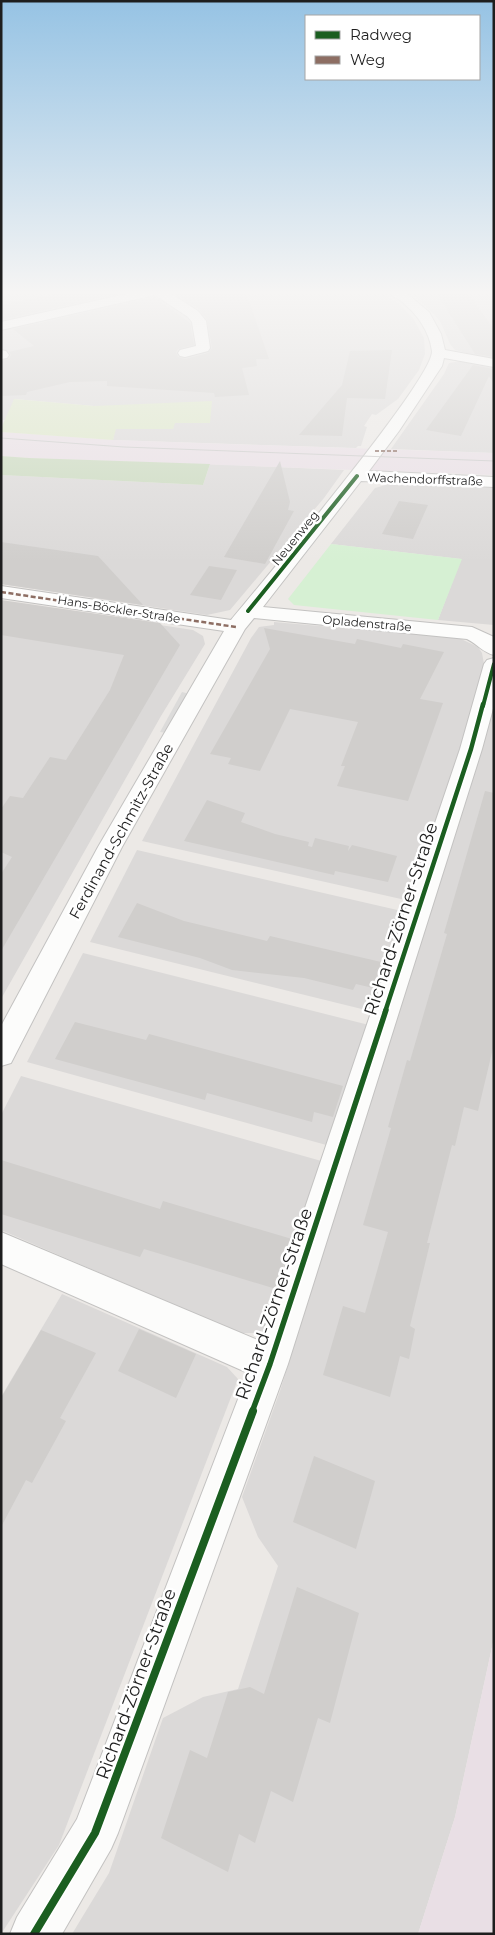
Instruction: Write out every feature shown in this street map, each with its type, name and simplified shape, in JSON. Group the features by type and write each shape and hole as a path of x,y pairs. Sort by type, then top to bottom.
{"street":[{"name":"Neuenweg","path":"242,619 357,476 424,382"},
{"name":"Wachendorffstraße","path":"357,476 494,482"},
{"name":"Hans-Böckler-Straße","path":"1,592 242,619"},
{"name":"Opladenstraße","path":"242,619 472,633 491,651"},
{"name":"Ferdinand-Schmitz-Straße","path":"1,1054 110,847 242,619"},
{"name":"Richard-Zörner-Straße","path":"34,1934 95,1833 270,1364 472,749 491,651"},
{"path":"1,1248 270,1364"}],"shaded area":[{"path":"1,382 410,382 398,399 376,415 372,414 364,426 367,427 361,446 356,448 113,440 115,429 173,429 174,423 210,423 94,406 15,399 6,420 1,420"},
{"path":"438,382 494,382 494,453 391,449"},
{"path":"1,432 113,440 494,453 494,475 1,456"},
{"path":"210,464 344,470 324,498 230,610 207,615 1,584 1,475 203,485"},
{"path":"389,484 494,488 494,625 438,620 461,559 331,544 375,488"},
{"path":"1,601 193,630 203,636 205,644 161,716 1,999"},
{"path":"274,622 459,638 478,647 482,653 484,664 476,701 410,901 142,841 251,638 259,627 274,625"},
{"path":"182,692 190,694 167,733 160,732"},
{"path":"494,703 494,1638 455,1817 418,1934 72,1934 109,1873 163,1718 203,1697 238,1689 278,1566 258,1537 242,1497 280,1391"},
{"path":"137,850 406,912 374,1012 90,942"},
{"path":"83,953 369,1025 330,1146 27,1062"},
{"path":"21,1076 325,1162 271,1324 258,1333 239,1333 1,1230 1,1115"},
{"path":"62,1294 227,1367 238,1379 59,1845 1,1934 1,1397"},
{"path":"494,1638 494,1934 418,1934 455,1817"}],"green space":[{"path":"14,399 94,406 212,401 210,423 175,423 173,429 116,429 113,440 1,432"},
{"path":"1,456 210,464 203,485 1,475"},
{"path":"331,544 462,559 438,620 294,605 288,599"}],"building":[{"path":"1,382 69,382 27,392 26,395 1,396"},
{"path":"107,382 246,382 249,395 215,397 214,393 107,386"},
{"path":"343,382 387,382 385,399 347,398 342,436 299,435"},
{"path":"460,382 486,382 461,436 426,430"},
{"path":"280,461 290,502 288,510 294,511 265,564 224,557"},
{"path":"399,501 428,505 413,539 382,534"},
{"path":"1,542 98,556 143,605 1,584"},
{"path":"209,566 237,570 221,600 190,595"},
{"path":"1,600 160,623 180,645 1,951 1,874 12,857 1,852 1,809 10,796 23,798 50,757 66,760 110,690 124,655 1,635"},
{"path":"264,628 355,644 357,639 401,648 403,644 444,652 420,699 443,703 408,801 337,786 345,766 341,766 358,722 290,709 260,771 228,764 231,758 210,754 270,649"},
{"path":"485,791 494,793 494,1044 478,1111 464,1107 455,1146 452,1145 427,1243 430,1243 410,1326 415,1329 409,1359 400,1356 390,1397 323,1375 343,1306 365,1313 388,1232 363,1225 391,1128 388,1127 407,1060 410,1061 447,934 444,933"},
{"path":"207,800 245,813 241,822 275,834 309,842 308,846 312,847 315,838 349,846 348,851 352,845 397,856 388,882 335,871 334,875 184,841"},
{"path":"137,903 184,921 267,941 270,936 381,962 373,988 356,984 353,990 304,978 232,970 200,958 118,937"},
{"path":"75,1022 146,1040 149,1034 343,1086 333,1117 314,1112 312,1122 207,1093 205,1100 55,1059"},
{"path":"1,1160 160,1209 163,1201 292,1239 276,1289 144,1249 140,1257 1,1214"},
{"path":"139,1329 196,1354 176,1398 118,1371"},
{"path":"41,1330 96,1353 60,1418 66,1421 32,1483 26,1480 1,1527 1,1398"},
{"path":"314,1456 375,1481 356,1549 293,1522"},
{"path":"297,1587 359,1613 330,1723 318,1718 293,1802 271,1791 255,1843 239,1834 228,1872 161,1838 190,1750 207,1758 228,1692 250,1687 264,1694"}],"tram line":[{"path":"1,438 124,447 494,461"}],"marked path":[{"path":"375,451 398,451"},
{"path":"1,592 236,627"}],"cycle path":[{"path":"248,611 357,476"},
{"path":"34,1934 95,1833 270,1364 471,749 494,664"}]}
